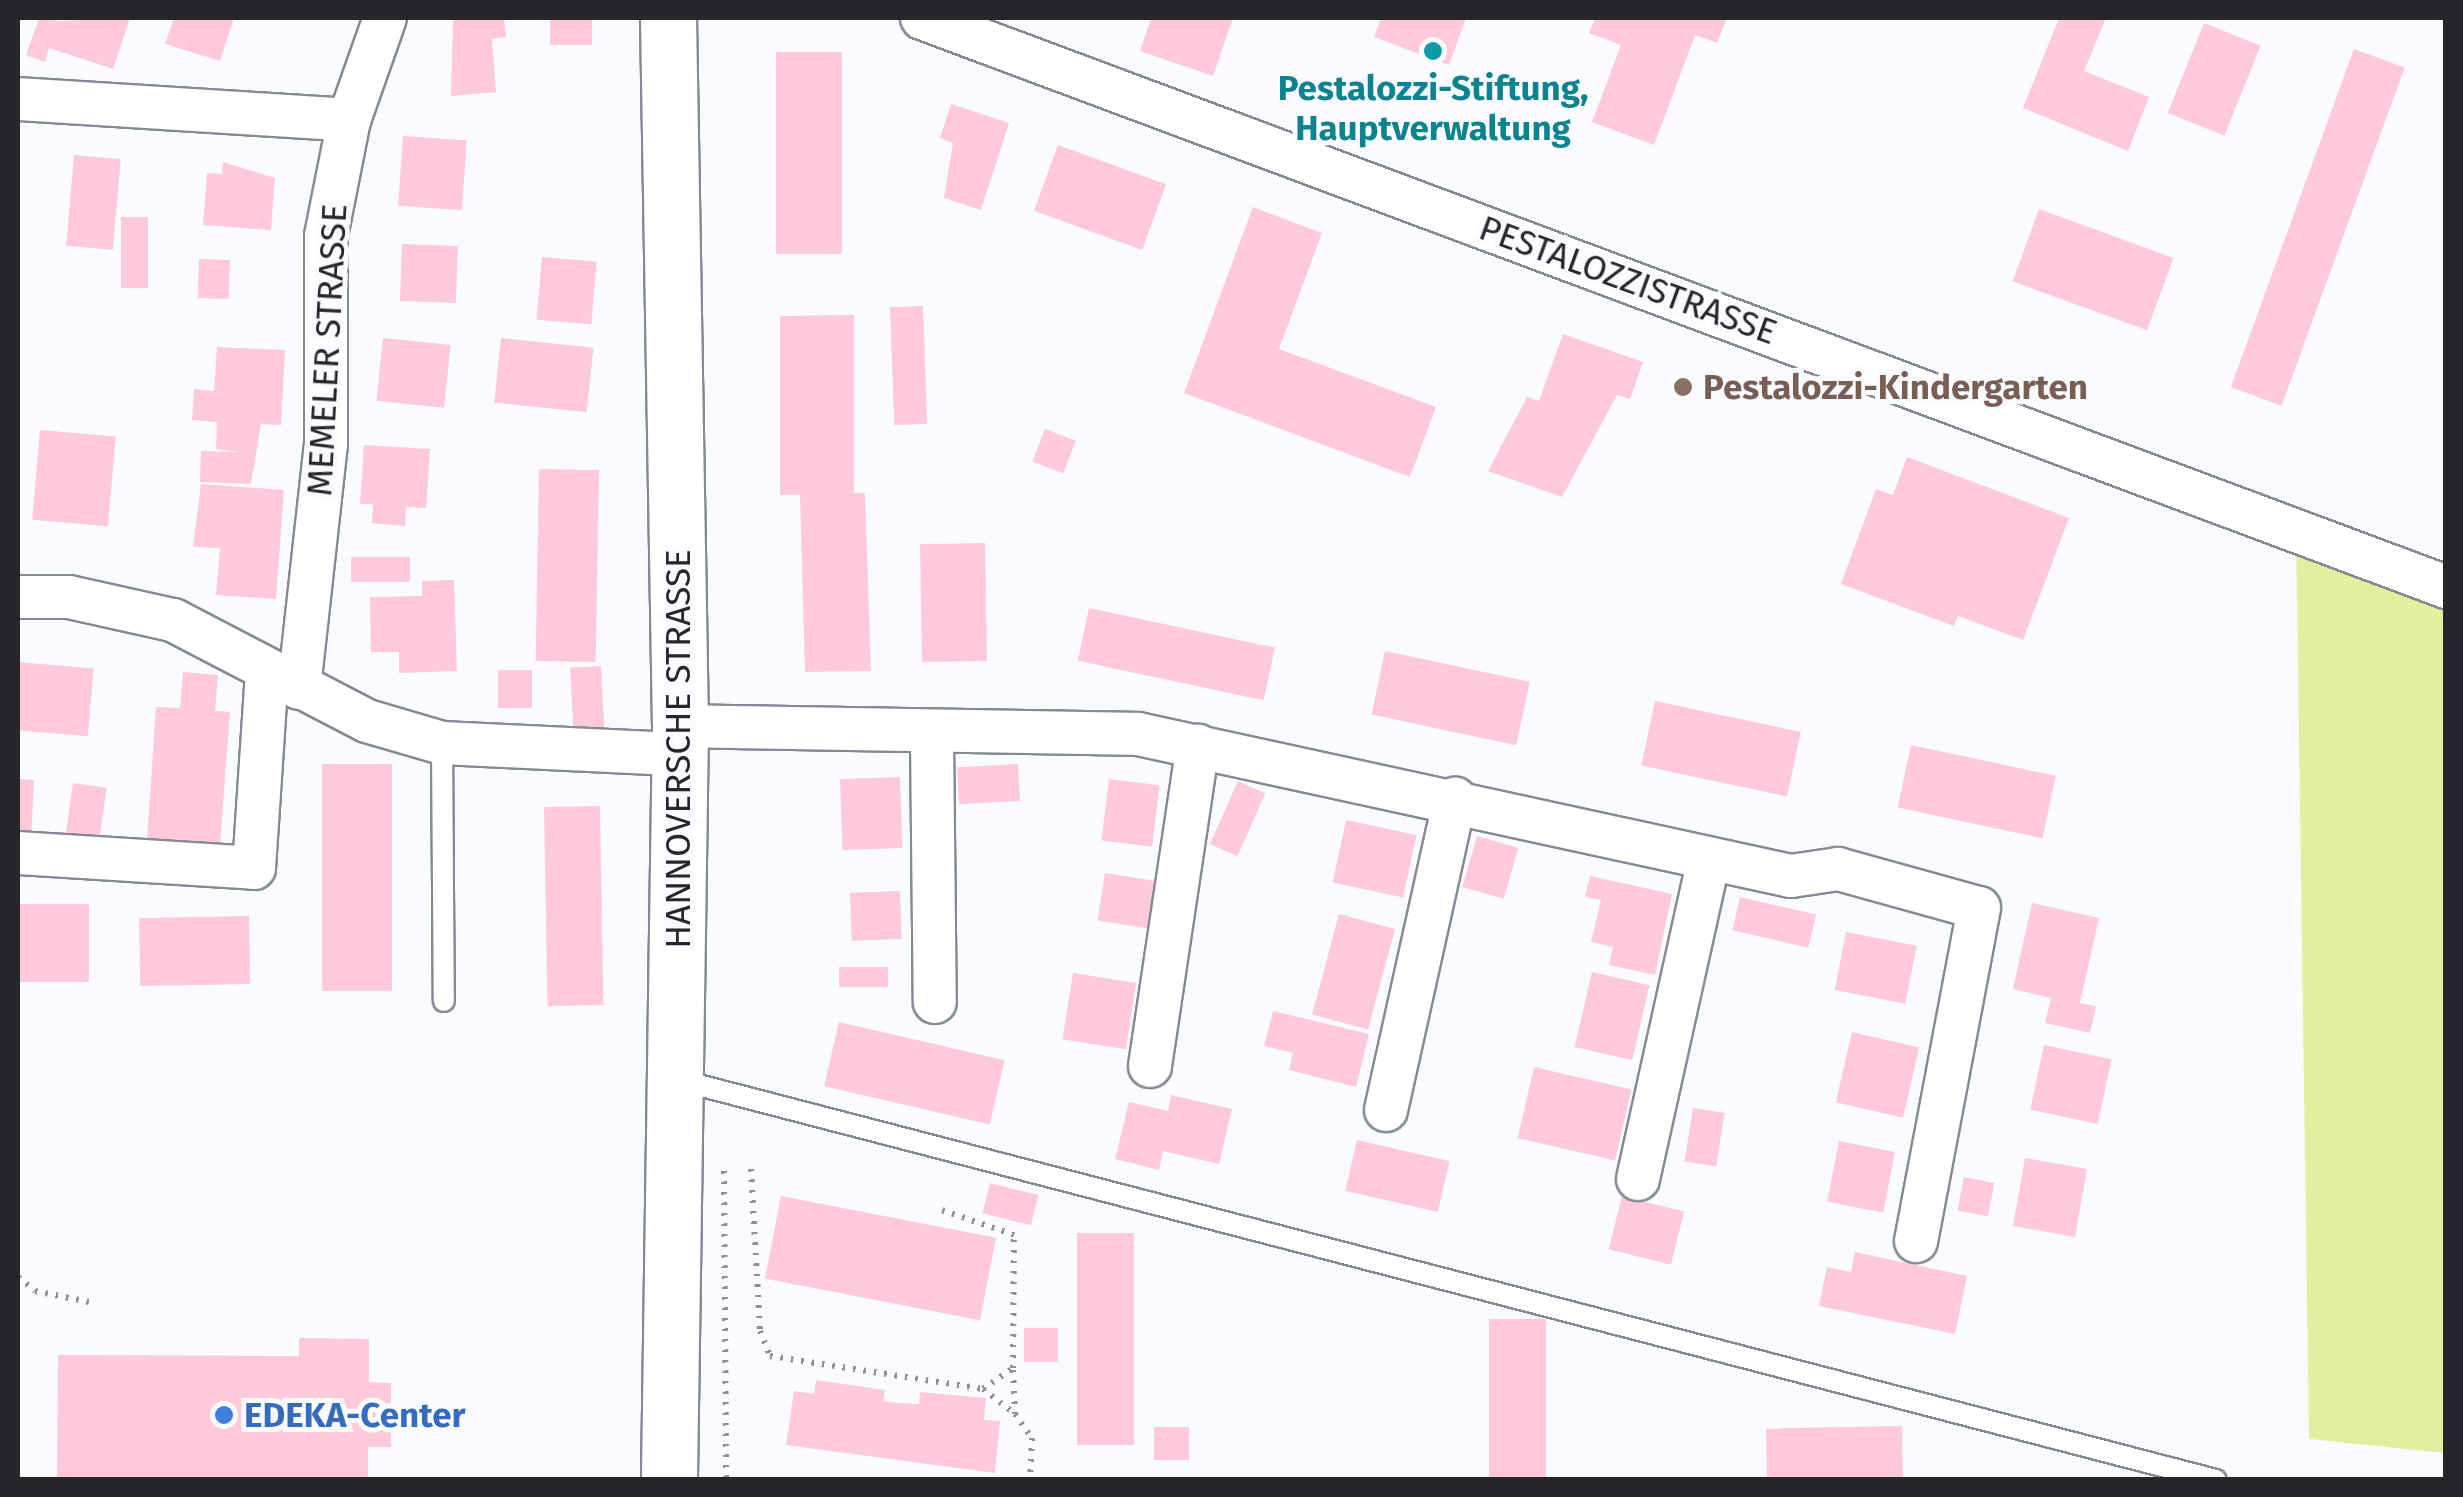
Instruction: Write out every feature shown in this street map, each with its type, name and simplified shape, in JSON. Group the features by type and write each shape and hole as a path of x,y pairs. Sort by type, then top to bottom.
{"main road":[{"name":"HANNOVERSCHE STRASSE","path":"668,18 679,740 679,1080 669,1480"}],"street":[{"name":"MEMELER STRASSE","path":"18,853 254,868 283,679 326,444 326,236 349,120 386,18"},
{"name":"PESTALOZZISTRASSE","path":"922,18 2446,586"},
{"path":"18,98 349,120"},
{"path":"18,597 69,598 173,620 283,679 442,743 1138,734 1455,799 1791,876 1838,869 1979,908 1916,1241"},
{"path":"932,737 935,1002"},
{"path":"1150,1066 1198,746"},
{"path":"1386,1110 1455,799"},
{"path":"1638,1179 1709,860"}],"lane":[{"path":"442,743 444,1001"},
{"path":"679,1080 2216,1480"}],"path":[{"path":"751,1169 770,1356 982,1389 1015,1414 1032,1438 1030,1480"},
{"path":"942,1210 1014,1235 1015,1414"},
{"path":"18,1277 35,1291 89,1302"},
{"path":"982,1389 1012,1368"}],"green space":[{"path":"2296,529 2445,587 2445,1453 2309,1439"}],"building":[{"path":"39,18 130,18 113,69 49,48 45,62 26,55"},
{"path":"174,18 234,18 220,61 165,44"},
{"path":"453,18 504,18 506,37 492,39 496,92 451,96"},
{"path":"550,18 592,18 592,45 550,45"},
{"path":"1151,18 1233,18 1213,76 1140,51"},
{"name":"Pestalozzi-Stiftung, Hauptverwaltung","path":"1381,18 1466,18 1449,65 1374,37"},
{"path":"1595,18 1727,18 1717,43 1695,35 1654,145 1592,122 1621,45 1589,33"},
{"path":"2059,18 2106,18 2084,71 2149,97 2128,151 2023,108"},
{"path":"2204,23 2261,46 2224,136 2168,113"},
{"path":"2354,49 2405,67 2282,406 2231,387"},
{"path":"776,52 842,52 842,254 776,254"},
{"path":"951,104 1009,123 981,210 944,198 953,143 940,138"},
{"path":"403,136 467,140 462,210 398,206"},
{"path":"1058,145 1166,184 1142,250 1034,211"},
{"path":"74,155 121,159 113,250 66,246"},
{"path":"223,162 275,178 271,230 203,225 207,173 222,174"},
{"path":"1253,207 1322,233 1279,349 1436,407 1410,477 1184,393"},
{"path":"2039,209 2173,258 2147,330 2013,281"},
{"path":"121,217 148,217 148,288 121,288"},
{"path":"402,244 458,246 456,303 400,301"},
{"path":"542,257 597,262 591,325 537,320"},
{"path":"199,259 230,260 229,299 198,298"},
{"path":"923,306 927,424 894,425 890,307"},
{"path":"854,315 854,493 865,493 871,671 805,672 800,495 780,495 780,316"},
{"path":"1563,334 1643,362 1630,399 1617,395 1562,497 1488,471 1527,397 1539,401"},
{"path":"383,338 451,345 444,408 376,401"},
{"path":"501,338 593,348 587,412 494,403"},
{"path":"217,347 285,350 281,425 261,424 251,484 200,482 201,451 240,452 216,449 217,422 192,420 194,389 214,391"},
{"path":"1045,429 1076,441 1063,474 1032,462"},
{"path":"40,430 116,437 108,526 32,520"},
{"path":"364,445 430,449 426,508 406,507 405,526 372,523 373,504 360,504"},
{"path":"1907,457 2069,518 2023,640 1958,616 1954,626 1841,584 1876,489 1893,495"},
{"path":"539,469 599,470 596,662 536,661"},
{"path":"201,484 284,490 276,599 216,595 220,548 193,547"},
{"path":"985,543 987,661 922,662 920,544"},
{"path":"351,557 410,557 410,582 351,582"},
{"path":"454,580 457,671 399,673 399,652 371,652 370,597 422,596 422,581"},
{"path":"1089,608 1275,648 1264,700 1078,661"},
{"path":"1385,651 1530,682 1516,745 1371,715"},
{"path":"18,662 94,669 88,736 18,730"},
{"path":"601,666 604,729 573,731 570,668"},
{"path":"498,670 532,670 532,708 498,708"},
{"path":"183,672 218,675 215,711 230,712 220,845 147,840 156,707 180,708"},
{"path":"1655,701 1801,732 1787,797 1641,766"},
{"path":"1911,745 2056,776 2042,838 1898,808"},
{"path":"322,764 392,764 392,991 322,991"},
{"path":"1018,764 1020,801 959,804 957,767"},
{"path":"900,777 902,848 843,850 840,779"},
{"path":"18,779 34,780 31,841 18,840"},
{"path":"1109,779 1160,785 1152,847 1101,841"},
{"path":"1238,781 1265,793 1237,856 1210,844"},
{"path":"73,783 107,788 98,850 64,845"},
{"path":"600,806 603,1005 547,1006 544,807"},
{"path":"1346,820 1416,835 1403,898 1333,883"},
{"path":"1477,836 1518,848 1504,899 1462,887"},
{"path":"1105,873 1155,881 1148,928 1097,920"},
{"path":"1590,876 1672,894 1655,975 1609,965 1613,947 1591,942 1601,900 1585,897"},
{"path":"900,891 902,939 852,941 850,893"},
{"path":"1740,897 1816,915 1808,948 1732,930"},
{"path":"2032,903 2099,918 2080,1003 2096,1006 2090,1033 2045,1023 2051,998 2013,989"},
{"path":"18,904 89,904 89,982 18,982"},
{"path":"1339,914 1395,929 1368,1029 1312,1014"},
{"path":"249,916 250,984 140,986 139,918"},
{"path":"1846,932 1917,946 1905,1004 1835,990"},
{"path":"839,967 888,967 888,987 839,987"},
{"path":"1592,972 1649,985 1632,1060 1575,1047"},
{"path":"1073,973 1136,983 1126,1049 1063,1039"},
{"path":"1273,1011 1369,1034 1356,1087 1289,1070 1293,1053 1264,1046"},
{"path":"839,1022 1005,1060 990,1125 824,1086"},
{"path":"1852,1032 1919,1048 1903,1118 1836,1102"},
{"path":"2044,1045 2111,1059 2098,1124 2030,1110"},
{"path":"1534,1067 1631,1089 1615,1161 1518,1138"},
{"path":"1171,1095 1232,1109 1219,1164 1163,1151 1159,1170 1115,1159 1129,1102 1168,1111"},
{"path":"1693,1108 1725,1113 1716,1166 1685,1161"},
{"path":"1357,1140 1450,1161 1438,1212 1345,1191"},
{"path":"1839,1141 1895,1152 1883,1213 1827,1202"},
{"path":"2025,1158 2087,1169 2075,1237 2013,1226"},
{"path":"1964,1177 1994,1183 1988,1216 1958,1210"},
{"path":"990,1183 1039,1195 1031,1225 983,1213"},
{"path":"781,1196 996,1238 980,1320 765,1278"},
{"path":"1622,1196 1684,1211 1671,1265 1609,1249"},
{"path":"1077,1233 1134,1233 1134,1445 1077,1445"},
{"path":"1855,1252 1967,1276 1955,1334 1819,1306 1827,1267 1851,1272"},
{"path":"1489,1319 1546,1319 1546,1480 1489,1480"},
{"path":"1024,1328 1058,1328 1058,1362 1024,1362"},
{"name":"EDEKA-Center","path":"299,1338 369,1339 369,1382 391,1383 391,1447 368,1447 368,1480 57,1480 58,1355 299,1356"},
{"path":"816,1380 885,1390 883,1401 899,1403 919,1404 920,1392 986,1398 984,1420 1000,1421 995,1473 786,1445 794,1391 814,1394"},
{"path":"1902,1426 1903,1480 1767,1480 1766,1428"},
{"path":"1154,1427 1189,1427 1189,1460 1154,1460"}],"place":[{"name":"Pestalozzi-Stiftung, Hauptverwaltung","path":"1433,51"},
{"name":"Pestalozzi-Kindergarten","path":"1683,387"},
{"name":"EDEKA-Center","path":"224,1415"}]}
